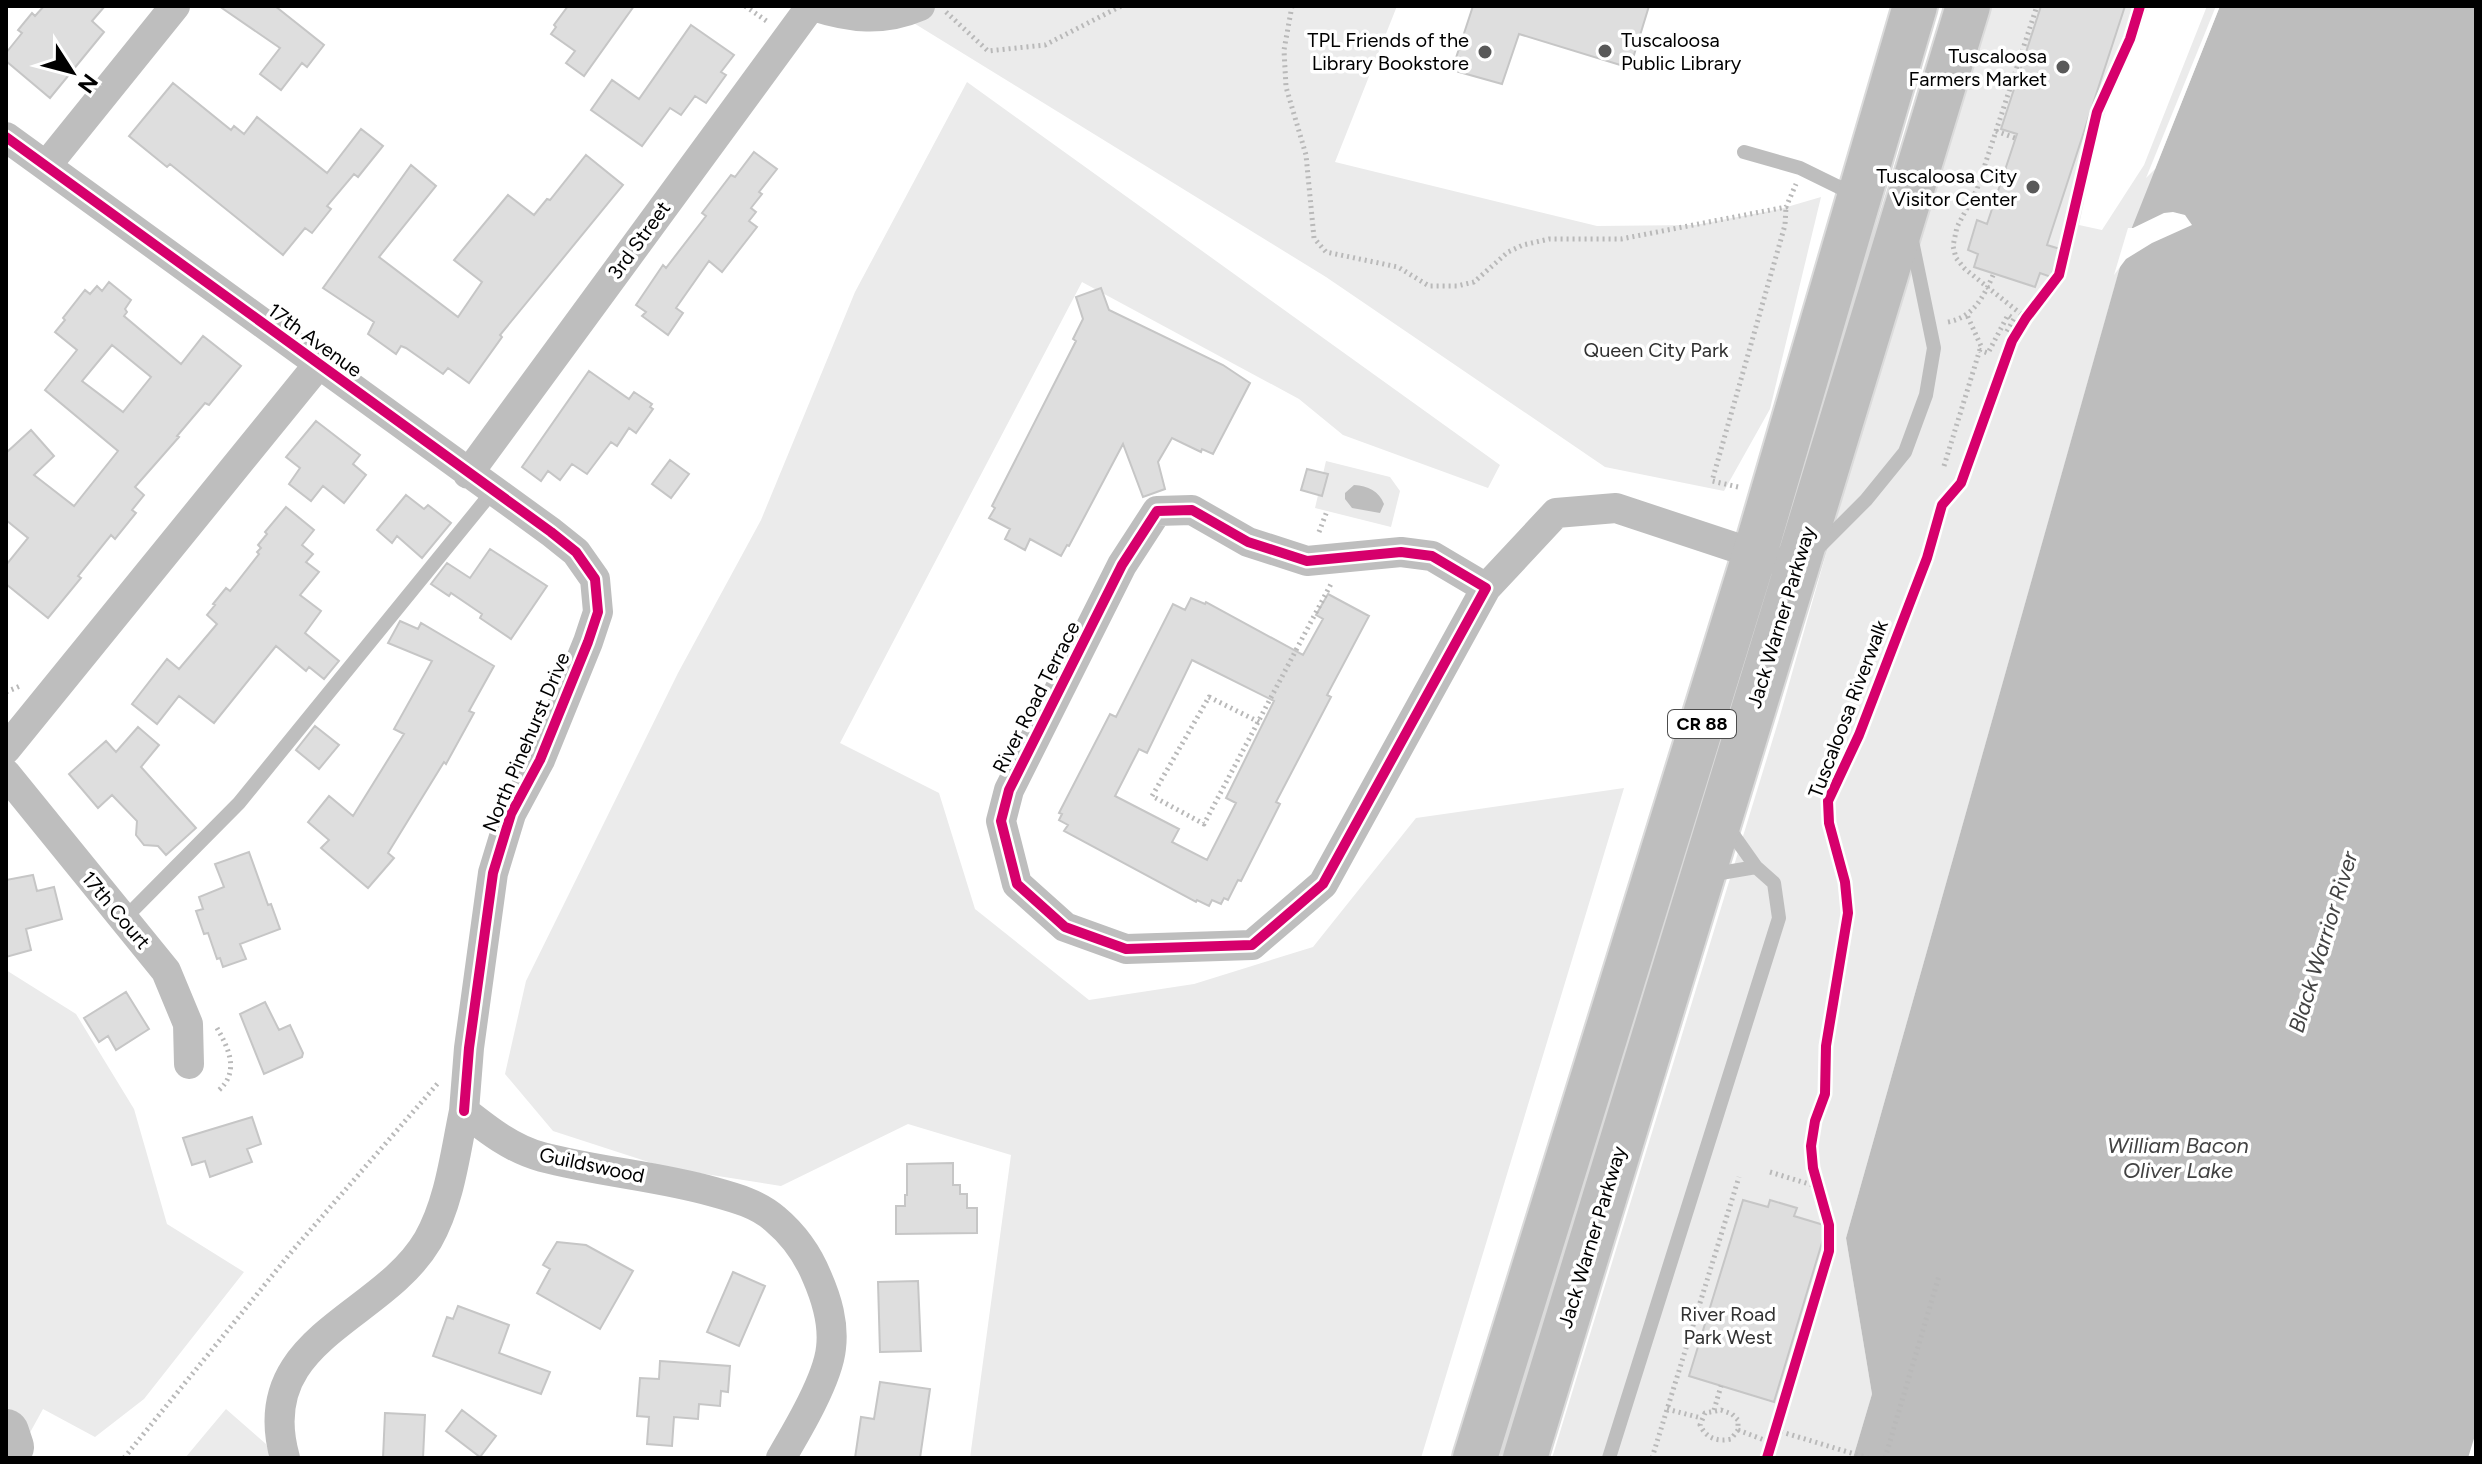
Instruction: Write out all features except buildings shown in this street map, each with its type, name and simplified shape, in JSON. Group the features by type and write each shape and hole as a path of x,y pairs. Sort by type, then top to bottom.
{"main road":[{"name":"CR 88","path":"1475,1458 1755,553 1915,6"},
{"name":"Jack Warner Parkway","path":"1525,1458 1968,6"}],"street":[{"path":"46,166 175,6"},
{"path":"812,6 861,18 899,14 920,6"},
{"name":"3rd Street","path":"468,474 812,6"},
{"name":"17th Avenue","path":"6,137 576,552 595,579"},
{"path":"6,749 318,365"},
{"name":"River Road Terrace","path":"1486,588 1432,556 1401,552 1307,561 1248,542 1192,510 1157,511 1122,565 1009,790 1001,821 1017,884 1065,927 1126,949 1252,945 1323,884 1486,588 1556,513 1616,508 1755,553 1796,570"},
{"name":"North Pinehurst Drive","path":"464,1111 469,1048 493,873 511,814 540,760 588,642 598,612 595,579"},
{"name":"17th Court","path":"6,774 166,971 188,1024 189,1064"},
{"path":"285,1458 280,1442 278,1408 289,1378 313,1343 400,1273 427,1241 445,1202 464,1111"},
{"name":"Guildswood","path":"464,1111 499,1138 539,1156 683,1183 744,1200 773,1217 793,1236 811,1263 823,1290 831,1317 831,1350 819,1384 781,1458"}],"lane":[{"path":"1744,152 1800,168 1860,197"},
{"path":"1796,570 1866,500 1905,452 1926,395 1934,348 1906,212"},
{"path":"124,919 239,803 493,491"},
{"path":"1609,1458 1779,918 1774,883 1756,867 1720,814"},
{"path":"1702,876 1756,867"}],"path":[{"path":"745,6 770,24"},
{"path":"939,6 988,51 1045,45 1121,6"},
{"path":"1292,6 1284,50 1286,87 1306,155 1314,238 1326,252 1398,267 1429,286 1457,286 1474,282 1508,252 1523,245 1549,239 1621,239 1786,207"},
{"path":"2026,318 1960,263 1953,246 1957,227 1977,189 2037,6"},
{"path":"1996,131 2015,138"},
{"path":"1712,481 1785,225 1786,207 1796,183"},
{"path":"1930,325 1967,315 1977,306 1994,273"},
{"path":"2007,355 2034,306"},
{"path":"1944,466 1979,350 1980,340 1967,315"},
{"path":"1979,350 1988,353 2008,315 2014,319 2006,333 2014,338"},
{"path":"1259,722 1209,697 1152,796 1204,824 1259,722 1344,558"},
{"path":"124,1458 293,1250 469,1048"},
{"path":"1813,1168 1822,1199"},
{"path":"1770,1172 1819,1187"},
{"path":"1652,1458 1739,1177"},
{"path":"1885,1458 1939,1276"},
{"path":"1714,1410 1721,1386"},
{"path":"1667,1409 1701,1418"},
{"path":"1714,1410 1732,1414 1738,1420 1738,1430 1731,1439 1714,1439 1704,1433 1701,1418 1714,1410"},
{"path":"1767,1458 1780,1416"},
{"path":"1738,1430 1772,1443"},
{"path":"1775,1430 1868,1458"}],"green space":[{"name":"Queen City Park","path":"902,6 1397,6 1335,162 1597,226 1695,225 1780,209 1821,197 1770,409 1724,491 1605,467 1326,277 899,14"},
{"name":"River Road Park West","path":"1982,6 2148,6 2103,119 2079,225 2102,230 2144,165 2207,6 2315,6 2129,236 1846,1238 1872,1394 1853,1458 1552,1458 1779,719"},
{"path":"967,82 1500,465 1488,488 1343,435 1299,399 1082,282 840,743 939,793 975,909 1089,1000 1194,984 1313,947 1416,818 1624,788 1421,1458 970,1458 1011,1155 908,1124 781,1186 667,1168 553,1131 505,1074 526,981 678,673 761,520 855,292"},
{"path":"1326,461 1390,477 1400,491 1391,527 1315,508"},
{"path":"6,970 76,1014 134,1109 167,1224 244,1272 144,1399 95,1437 43,1409 16,1458 6,1458"},
{"path":"226,1409 266,1444 272,1458 185,1458"}],"water":[{"name":"William Bacon Oliver Lake","path":"2220,6 2476,6 2476,1432 2468,1458 1853,1458 1872,1394 1846,1238 2129,235"},
{"path":"1354,485 1368,488 1379,496 1384,504 1380,513 1352,508 1345,499 1345,493"}],"pier":[{"path":"2216,6 2220,6 2155,169 2146,178"},
{"path":"2173,212 2185,215 2192,225 2126,259 2114,275 2128,228"}],"waterway":[{"path":"6,1432 11,1447"}],"cycle path":[{"name":"Tuscaloosa Riverwalk","path":"1767,1458 1829,1251 1829,1225 1813,1168 1811,1146 1815,1121 1825,1094 1826,1046 1848,913 1845,882 1829,823 1828,801 1859,735 1927,558 1942,505 1961,483 2012,341 2059,275 2097,112 2130,39 2140,6"},
{"path":"6,137 551,532 576,552 595,579 598,612 588,642 540,760 511,814 493,873 469,1048 464,1111"},
{"path":"1192,510 1248,542 1307,561 1401,552 1432,556 1486,588 1323,884 1252,945 1126,949 1065,927 1017,884 1001,821 1009,790 1122,565 1157,511 1192,510"}],"place":[{"name":"Tuscaloosa Public Library","path":"1605,51"},
{"name":"TPL Friends of the Library Bookstore","path":"1485,52"},
{"name":"Tuscaloosa Farmers Market","path":"2063,67"},
{"name":"Tuscaloosa City Visitor Center","path":"2033,187"}],"water label":[{"name":"Black Warrior River","path":"2323,942"}]}
